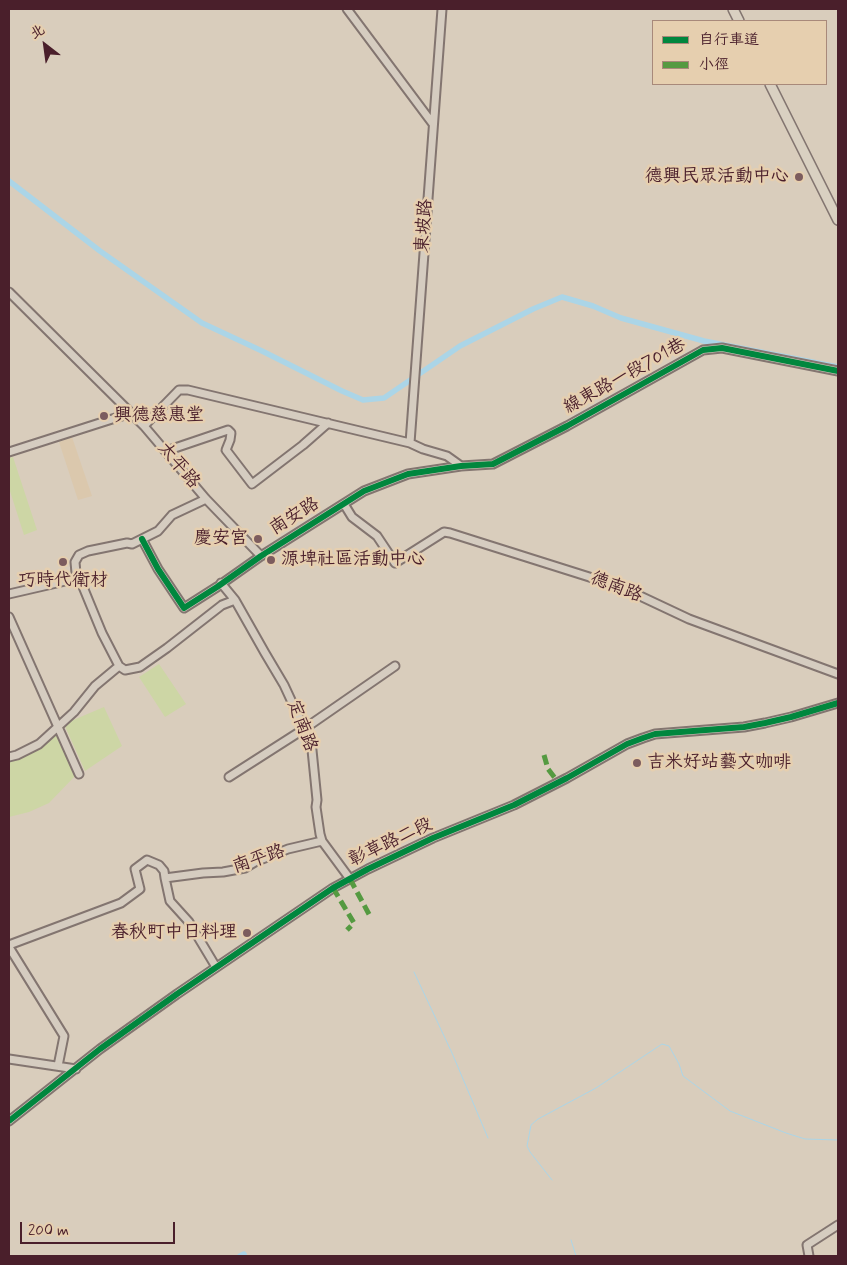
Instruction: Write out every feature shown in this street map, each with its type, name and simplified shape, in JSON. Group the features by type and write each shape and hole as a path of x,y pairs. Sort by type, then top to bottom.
{"main road":[{"path":"770,85 838,220"}],"street":[{"path":"347,9 433,124"},
{"name":"東坡路","path":"410,443 442,9"},
{"name":"太平路","path":"9,292 144,426 206,498 261,556"},
{"name":"線東路一段701巷","path":"344,504 364,491 408,474 461,466 493,464 567,426 703,350 722,348 838,372"},
{"path":"144,426 179,390 188,390 410,443 447,456 461,466"},
{"path":"9,452 131,413"},
{"path":"166,451 228,430 231,433 226,450 252,484 304,445 328,423"},
{"path":"74,579 76,573 75,562 79,555 132,544 158,531 172,516 206,498"},
{"name":"南安路","path":"142,539 158,569 184,608 261,556 344,504"},
{"name":"德南路","path":"344,504 352,517 377,536 395,563 444,532 450,533 621,587 689,620 838,674"},
{"path":"9,594 74,579 81,582 102,634 119,666 125,670 140,667 222,605 236,600"},
{"name":"定南路","path":"221,583 236,600 284,685 310,741 317,800 316,807 322,841 350,879"},
{"path":"9,617 79,774"},
{"path":"9,757 39,744 74,712 95,686 119,666"},
{"path":"229,777 304,729 395,666"},
{"name":"彰草路二段","path":"9,1122 100,1049 216,967 333,888 350,879 433,838 514,805 620,748 643,738 656,734 744,727 785,719 838,703"},
{"name":"南平路","path":"165,878 245,868 288,849 322,841"},
{"path":"58,1066 64,1036 9,946 121,903 140,889 135,870 147,860 159,865 164,871 170,900 189,922 216,967"},
{"path":"9,1059 76,1068"},
{"path":"809,1256 806,1245 838,1225"}],"shaded area":[{"path":"72,437 92,496 78,500 59,442"}],"green space":[{"path":"13,457 37,530 24,535 9,488 9,458"},
{"path":"159,664 186,704 165,717 139,677"},
{"path":"104,707 122,746 85,771 64,724"},
{"path":"57,728 76,775 49,803 29,812 9,817 9,755 32,747"}],"waterway":[{"path":"9,181 100,251 202,323 363,400 384,398 460,346 533,309 562,297 593,306 621,318 704,341 838,367"},
{"path":"689,623 709,630"},
{"path":"414,972 452,1053 488,1138"},
{"path":"552,1180 527,1146 531,1125 538,1119 596,1088 662,1044 669,1046 683,1076 730,1111 805,1139 838,1140"},
{"path":"571,1240 576,1256"},
{"path":"240,1256 244,1254"}],"marked path":[{"path":"544,755 548,769 558,782"},
{"path":"350,879 370,916"},
{"path":"333,888 354,923 347,930"}],"cycle path":[{"path":"142,539 158,569 184,608 261,556 364,491 408,474 461,466 493,464 567,426 703,350 722,348 838,371"},
{"path":"9,1121 100,1049 177,994 333,888 368,869 433,838 514,805 627,744 643,738 655,734 744,727 791,717 838,703"}],"place":[{"name":"德興民眾活動中心","path":"799,177"},
{"name":"興德慈惠堂","path":"104,416"},
{"name":"慶安宮","path":"258,539"},
{"name":"源埤社區活動中心","path":"271,560"},
{"name":"巧時代衛材","path":"63,562"},
{"name":"吉米好站藝文咖啡","path":"637,763"},
{"name":"春秋町中日料理","path":"247,933"}]}
